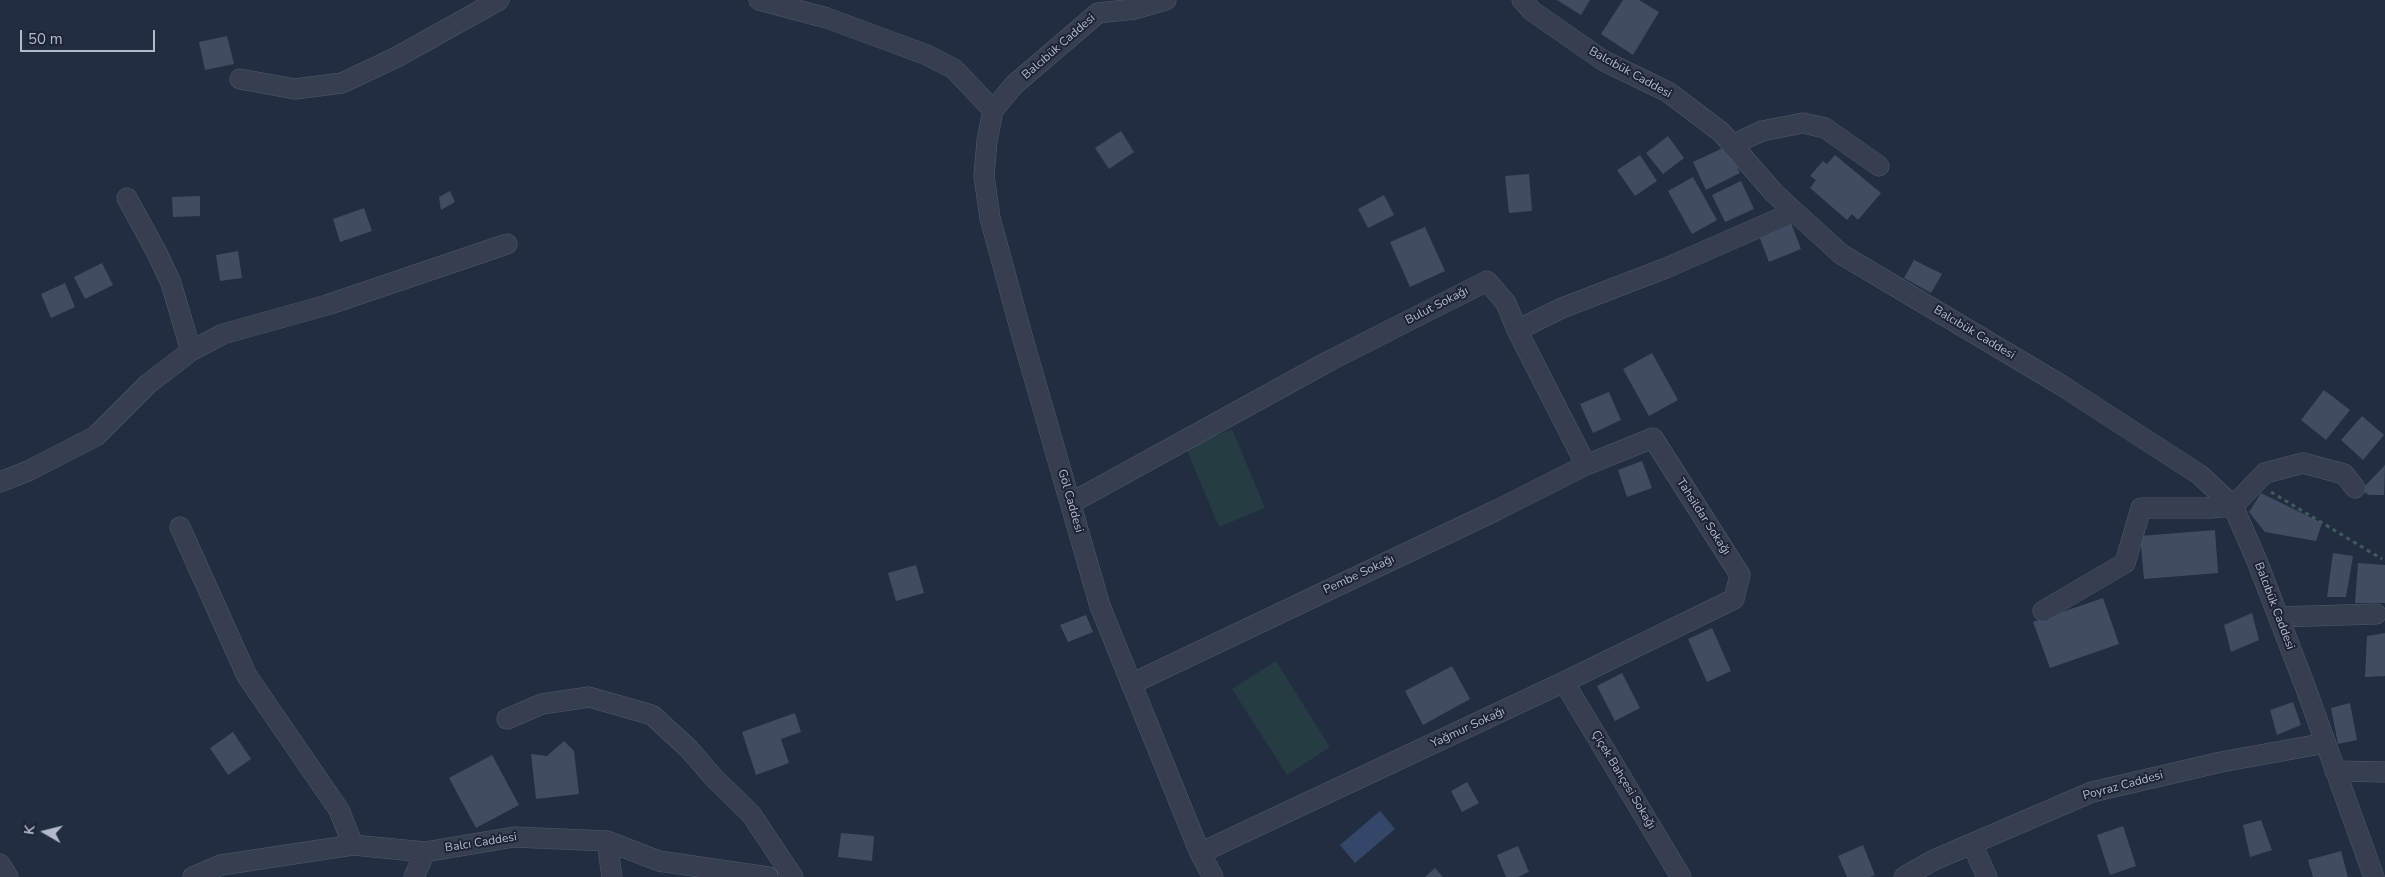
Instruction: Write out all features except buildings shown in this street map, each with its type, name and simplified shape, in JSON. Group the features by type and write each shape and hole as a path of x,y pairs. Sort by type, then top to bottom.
{"street":[{"path":"240,78 295,89 342,83 396,57 499,0"},
{"path":"759,0 827,18 927,55 954,69 993,110"},
{"path":"1098,13 1115,0"},
{"name":"Balcıbük Caddesi","path":"993,110 1015,84 1098,13 1135,9 1166,0"},
{"name":"Balcıbük Caddesi","path":"1522,0 1532,11 1604,61 1668,92 1721,132 1774,193 1841,254 2061,385 2200,474 2232,506 2278,617 2374,877"},
{"name":"Göl Caddesi","path":"993,110 987,142 984,176 990,218 1070,503 1100,606 1200,853 1213,877"},
{"path":"1732,145 1762,131 1802,123 1826,128 1879,166"},
{"path":"127,198 157,252 172,284 191,351"},
{"path":"1586,465 1517,330 1562,308 1666,268 1794,212"},
{"path":"0,482 28,472 96,436 148,384 191,351 223,334 327,305 507,244"},
{"name":"Bulut Sokağı","path":"1070,503 1331,360 1487,281 1506,303 1517,330"},
{"name":"Pembe Sokağı","path":"1131,684 1496,510 1586,465 1653,438"},
{"name":"Tahsildar Sokağı","path":"1653,438 1740,575 1734,599"},
{"path":"2043,611 2124,563 2142,508 2210,508 2232,506 2265,473 2302,463 2344,474 2355,488"},
{"path":"180,526 247,676 339,810 353,845"},
{"name":"Yağmur Sokağı","path":"1200,853 1564,682 1734,599"},
{"path":"2278,617 2376,614"},
{"name":"Çiçek Bahçesi Sokağı","path":"1564,682 1681,877"},
{"path":"507,719 542,704 589,697 652,715 689,749 714,778 751,814 793,877"},
{"name":"Poyraz Caddesi","path":"1904,877 1934,860 2092,792 2221,762 2326,743"},
{"path":"2335,771 2385,772"},
{"name":"Balcı Caddesi","path":"193,877 221,865 353,845 425,852 514,837 607,840 659,861 768,877"},
{"path":"607,840 612,877"},
{"path":"1972,844 1987,877"},
{"path":"414,877 425,852"},
{"path":"0,864 8,877"}],"path":[{"path":"2256,483 2382,558"}],"green space":[{"path":"1232,429 1265,508 1219,527 1186,448"},
{"path":"1276,661 1330,747 1287,775 1232,689"}],"water":[{"path":"1380,811 1395,829 1355,863 1340,845"}]}
